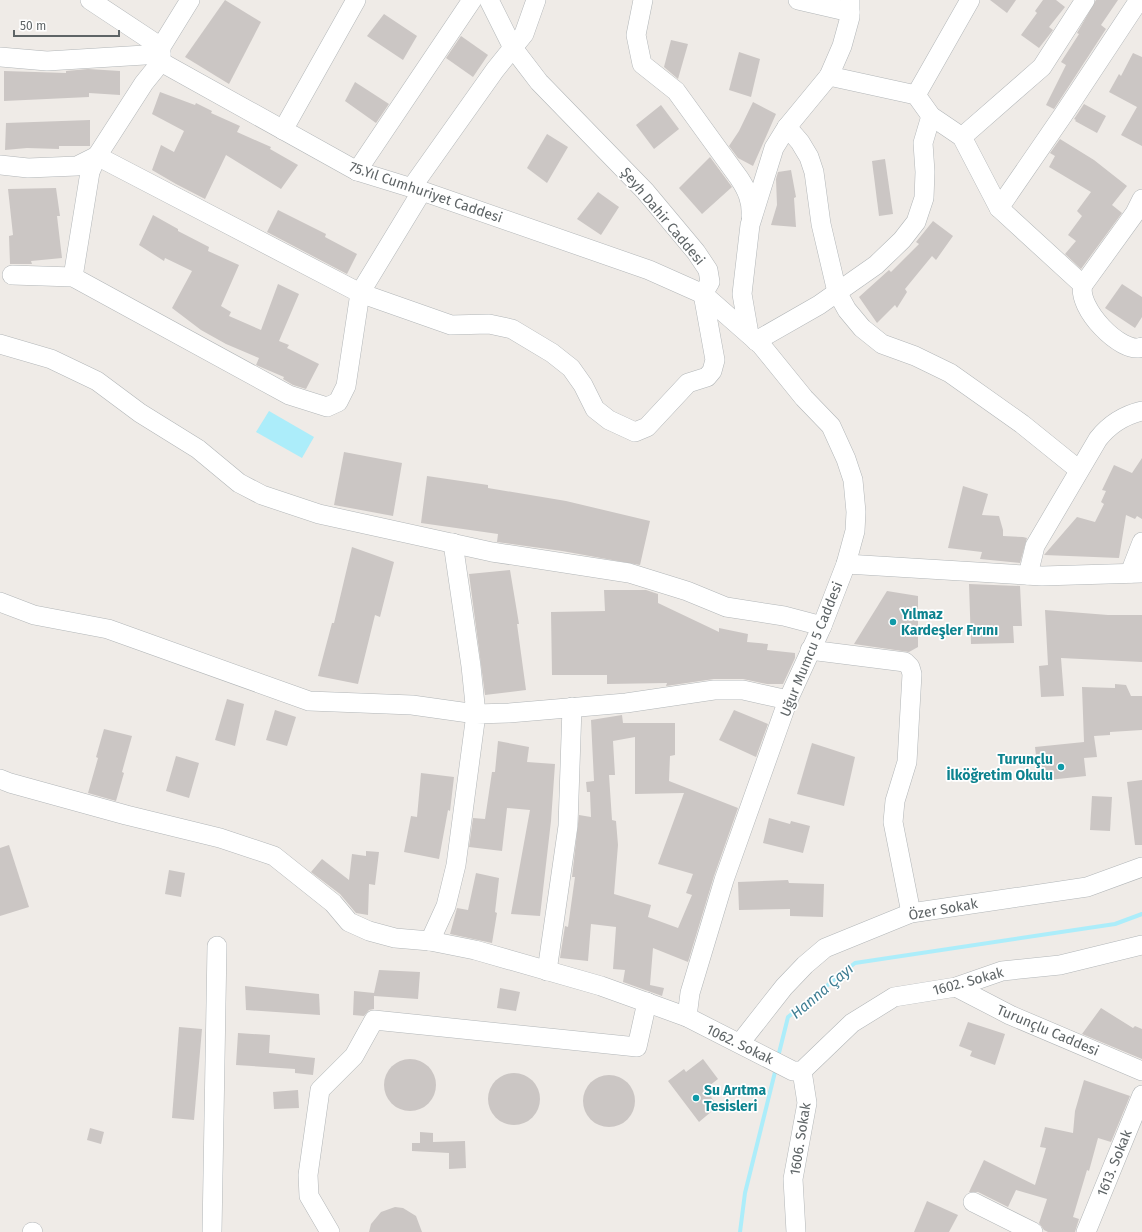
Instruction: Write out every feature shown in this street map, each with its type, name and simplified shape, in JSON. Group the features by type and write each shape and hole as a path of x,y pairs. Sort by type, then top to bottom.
{"street":[{"name":"75.Yıl Cumhuriyet Caddesi","path":"90,0 161,54 284,130 357,171 417,189 649,270 704,294"},
{"path":"73,277 90,172 97,156 161,54 190,0"},
{"path":"284,130 356,0"},
{"path":"357,171 472,0"},
{"name":"Şeyh Dahir Caddesi","path":"489,0 513,48 539,82 645,190 696,252 708,270 710,282 704,294"},
{"path":"12,275 73,277 289,395 327,407 338,402 346,386 360,293 417,189 524,34 536,0"},
{"path":"643,0 636,35 642,64 676,91 746,188 752,205 742,294 752,338"},
{"path":"750,225 774,148 787,128 829,76 842,46 850,6 798,0"},
{"path":"916,95 970,0"},
{"path":"999,208 1139,0"},
{"path":"962,137 1042,67 1076,4"},
{"path":"0,57 47,61 161,54"},
{"path":"829,76 916,95 931,116 962,137 999,208 1083,285"},
{"path":"752,338 837,292 876,265 902,240 916,222 924,198 925,172 923,143 931,116"},
{"path":"787,128 800,142 809,157 814,172 821,224 837,292 847,310 862,328 882,344 915,356 950,373 1022,424 1079,470"},
{"path":"0,165 28,168 77,166 97,156"},
{"path":"97,156 360,293 451,325 489,324 512,329 552,353 571,368 583,385 595,408 609,420 635,432 647,427 688,383 707,376 712,371 715,360 704,294"},
{"path":"1140,210 1083,285 1081,290 1083,300 1098,322 1109,333 1127,345 1138,349 1142,347"},
{"path":"704,294 752,338 804,398 831,426 846,459 853,480 856,512 855,532 846,564"},
{"path":"0,344 52,359 96,381 140,413 198,449 239,483 262,495 319,514 453,544 492,552 629,573 687,591 726,607 784,616 822,626"},
{"path":"1028,575 1035,546 1098,439 1109,427 1129,415 1142,411"},
{"path":"1136,573 1142,542"},
{"path":"430,941 446,906 456,865 476,714 471,666 453,544"},
{"name":"Uğur Mumcu 5 Caddesi","path":"687,1016 690,993 724,880 788,700 822,626 846,564 1028,575 1136,573"},
{"path":"0,602 34,615 108,629 309,701 412,705 476,714 509,713 626,703 714,690 743,690 788,700"},
{"path":"810,650 885,658 905,662 910,667 912,674 907,762 895,801 893,822 911,913"},
{"path":"547,971 568,826 572,708"},
{"name":"1062. Sokak","path":"0,779 126,815 220,838 274,856 333,903 349,922 381,935 430,941 475,950 601,986 687,1016 798,1071"},
{"name":"Özer Sokak","path":"744,1045 784,987 813,957 825,948 911,913 1086,887 1142,867"},
{"name":"1602. Sokak","path":"798,1071 852,1023 894,997 956,987 1002,971 1060,965 1142,945"},
{"path":"212,1232 217,946"},
{"name":"Turunçlu Caddesi","path":"956,987 1010,1015 1142,1070"},
{"path":"330,1232 309,1196 308,1175 320,1090 354,1056 374,1020 637,1047 647,1002"},
{"name":"1606. Sokak","path":"796,1232 793,1179 807,1102 798,1071"},
{"name":"1613. Sokak","path":"1086,1232 1142,1094"},
{"path":"973,1202 1033,1232"}],"water":[{"path":"269,411 314,437 302,458 256,432"}],"building":[{"path":"225,0 261,22 229,84 185,57"},
{"path":"990,0 1016,0 1007,13"},
{"path":"1043,0 1056,0 1065,7 1049,27 1053,30 1039,48 1021,35 1037,13 1035,11"},
{"path":"1096,0 1118,0 1101,25 1106,29 1054,109 1046,105 1066,65 1061,62 1079,34 1077,33"},
{"path":"384,14 417,36 403,60 367,36"},
{"path":"461,36 488,55 473,77 446,58"},
{"path":"671,40 688,44 678,79 664,67"},
{"path":"739,52 760,59 751,97 729,90"},
{"path":"1133,53 1142,57 1142,146 1121,135 1137,107 1109,92 1119,74 1121,76"},
{"path":"88,69 120,71 120,95 89,93 89,97 4,101 4,71 66,73 66,71"},
{"path":"355,82 389,104 376,123 345,101"},
{"path":"160,92 195,105 196,103 212,111 211,113 240,126 237,132 271,147 270,149 298,165 281,189 226,155 205,199 176,184 152,170 161,145 174,152 184,131 152,114"},
{"path":"753,102 776,114 753,166 738,158 729,146 739,131"},
{"path":"1084,104 1106,116 1097,133 1074,119"},
{"path":"661,105 679,129 654,149 636,125"},
{"path":"90,120 90,146 59,146 59,149 27,148 5,150 6,123"},
{"path":"547,134 568,147 547,183 527,168"},
{"path":"1060,139 1094,160 1127,186 1112,205 1122,213 1081,269 1065,254 1076,241 1068,235 1082,216 1077,211 1091,192 1049,167 1055,156 1050,153"},
{"path":"710,157 732,187 702,214 679,188"},
{"path":"885,159 893,214 879,216 872,161"},
{"path":"791,170 796,197 794,198 796,227 771,225 777,205 776,179 778,172"},
{"path":"56,188 60,216 57,216 62,258 31,261 32,264 10,264 9,236 13,235 8,189"},
{"path":"598,192 619,207 601,235 577,219"},
{"path":"278,210 326,234 325,237 357,254 347,274 267,232"},
{"path":"153,215 178,229 178,231 209,247 208,251 239,265 221,306 231,312 229,316 261,330 278,284 299,294 279,341 289,345 287,348 319,364 306,389 293,385 283,379 284,377 256,365 259,358 226,344 201,330 172,308 192,271 165,258 164,261 139,245"},
{"path":"933,221 953,236 936,260 932,256 905,289 907,292 897,308 895,305 877,323 859,297 889,270 891,272 919,244 916,242"},
{"path":"1122,284 1142,297 1142,317 1135,328 1105,308"},
{"path":"344,452 402,463 393,516 334,505"},
{"path":"1142,458 1142,519 1137,516 1135,519 1126,515 1119,558 1044,555 1077,517 1095,522 1104,504 1101,502 1106,491 1102,490 1114,465 1132,473"},
{"path":"427,476 488,485 488,488 566,501 650,521 640,565 562,551 497,542 498,534 421,523"},
{"path":"963,486 988,494 982,515 999,516 1003,536 1027,538 1020,563 980,559 982,552 948,548"},
{"path":"352,547 394,562 380,617 375,615 358,684 318,676 332,623 334,623"},
{"path":"510,570 519,624 517,624 526,690 485,695 469,574"},
{"path":"969,584 1020,586 1022,626 1013,626 1014,643 971,644"},
{"path":"604,590 646,590 658,594 658,603 719,632 719,628 748,634 747,642 768,644 767,650 795,653 795,658 783,684 767,684 743,679 714,679 666,686 667,683 607,684 607,675 552,675 551,612 605,611"},
{"name":"Yılmaz Kardeşler Fırını","path":"887,591 918,596 918,647 909,652 854,644"},
{"path":"1045,610 1108,615 1142,615 1142,662 1061,658 1064,696 1041,697 1039,666 1048,665"},
{"path":"1115,684 1126,685 1131,696 1142,696 1142,730 1110,732 1110,735 1094,736 1097,757 1084,758 1086,776 1039,781 1035,747 1084,742 1082,687 1115,688"},
{"path":"227,699 244,704 235,746 215,740"},
{"path":"275,710 296,717 287,746 266,740"},
{"path":"734,710 768,724 756,757 719,740"},
{"path":"622,715 623,723 675,723 675,755 670,756 669,781 738,808 714,876 688,962 653,948 650,985 664,988 662,996 623,982 625,970 613,969 616,927 591,924 588,961 560,958 565,926 568,927 575,877 572,877 579,815 591,817 590,792 587,792 586,782 594,781 591,720","holes":["635,737 635,794 684,793 658,864 693,874 686,893 692,895 678,928 648,917 651,905 614,894 618,845 616,821 612,820 609,775 615,775 613,741"]},
{"path":"104,729 132,736 116,801 88,793 98,758 96,757"},
{"path":"498,741 529,747 527,762 555,764 551,821 540,916 511,914 530,810 507,808 502,851 469,847 473,818 485,819 492,772 495,772"},
{"path":"812,743 855,757 844,806 797,794"},
{"path":"176,756 199,763 189,798 166,791"},
{"path":"421,773 454,777 450,811 448,810 439,859 404,852 411,816 417,817"},
{"path":"1142,780 1142,845 1135,845 1127,782"},
{"path":"1092,796 1112,797 1110,831 1090,830"},
{"path":"769,818 790,824 791,821 810,826 803,853 763,843"},
{"path":"9,845 29,907 0,916 0,848"},
{"path":"366,851 379,852 375,885 369,884 368,915 356,913 340,894 311,872 322,859 349,880 352,854 366,856"},
{"path":"169,870 185,873 181,897 165,894"},
{"path":"476,873 499,878 495,912 497,913 492,943 450,934 457,908 468,910"},
{"path":"788,880 789,883 824,884 823,917 790,916 790,909 739,910 738,882"},
{"path":"379,970 420,972 418,999 374,996 374,1009 369,1010 364,1016 353,1015 354,991 374,993"},
{"path":"245,986 319,994 320,1015 246,1010"},
{"path":"500,988 520,992 516,1011 497,1008"},
{"path":"1101,1008 1133,1028 1135,1026 1142,1029 1142,1059 1082,1034"},
{"path":"968,1022 1005,1034 995,1065 970,1056 972,1051 959,1046"},
{"path":"179,1027 202,1029 194,1120 172,1118"},
{"path":"238,1033 270,1035 269,1053 315,1058 313,1075 295,1073 295,1069 236,1065"},
{"path":"405,1059 415,1059 429,1066 436,1080 436,1090 429,1104 415,1111 405,1111 395,1107 388,1100 384,1090 384,1080 388,1070 395,1063"},
{"name":"Su Arıtma Tesisleri","path":"703,1059 718,1079 705,1089 718,1106 699,1122 668,1081 684,1069 686,1072"},
{"path":"509,1073 519,1073 533,1080 540,1094 540,1104 533,1118 519,1125 509,1125 499,1121 492,1114 488,1104 488,1094 492,1084 499,1077"},
{"path":"604,1075 614,1075 628,1082 635,1096 635,1106 628,1120 614,1127 604,1127 594,1123 587,1116 583,1106 583,1096 587,1086 594,1079"},
{"path":"1084,1080 1130,1096 1111,1142 1098,1138 1089,1171 1087,1170 1073,1217 1079,1219 1075,1232 1048,1232 1044,1230 1039,1223 1047,1199 1016,1190 1008,1207 978,1192 969,1192 984,1160 1035,1185 1046,1148 1040,1147 1045,1127 1073,1133 1075,1111"},
{"path":"298,1090 299,1108 274,1109 273,1092"},
{"path":"90,1128 104,1132 101,1144 87,1140"},
{"path":"420,1132 433,1133 433,1142 465,1141 466,1168 449,1169 449,1153 412,1151 412,1143 420,1143"},
{"path":"927,1201 958,1215 949,1232 914,1232"},
{"path":"395,1207 403,1208 416,1216 422,1232 369,1232 371,1224 381,1212"}],"waterway":[{"name":"Hanna Çayı","path":"778,1057 788,1017 855,963 1115,924 1142,914"},
{"name":"Hanna Çayı","path":"740,1232 745,1193 776,1068"}],"place":[{"name":"Yılmaz Kardeşler Fırını","path":"893,622"},
{"name":"Turunçlu İlköğretim Okulu","path":"1061,767"},
{"name":"Su Arıtma Tesisleri","path":"696,1098"}]}
